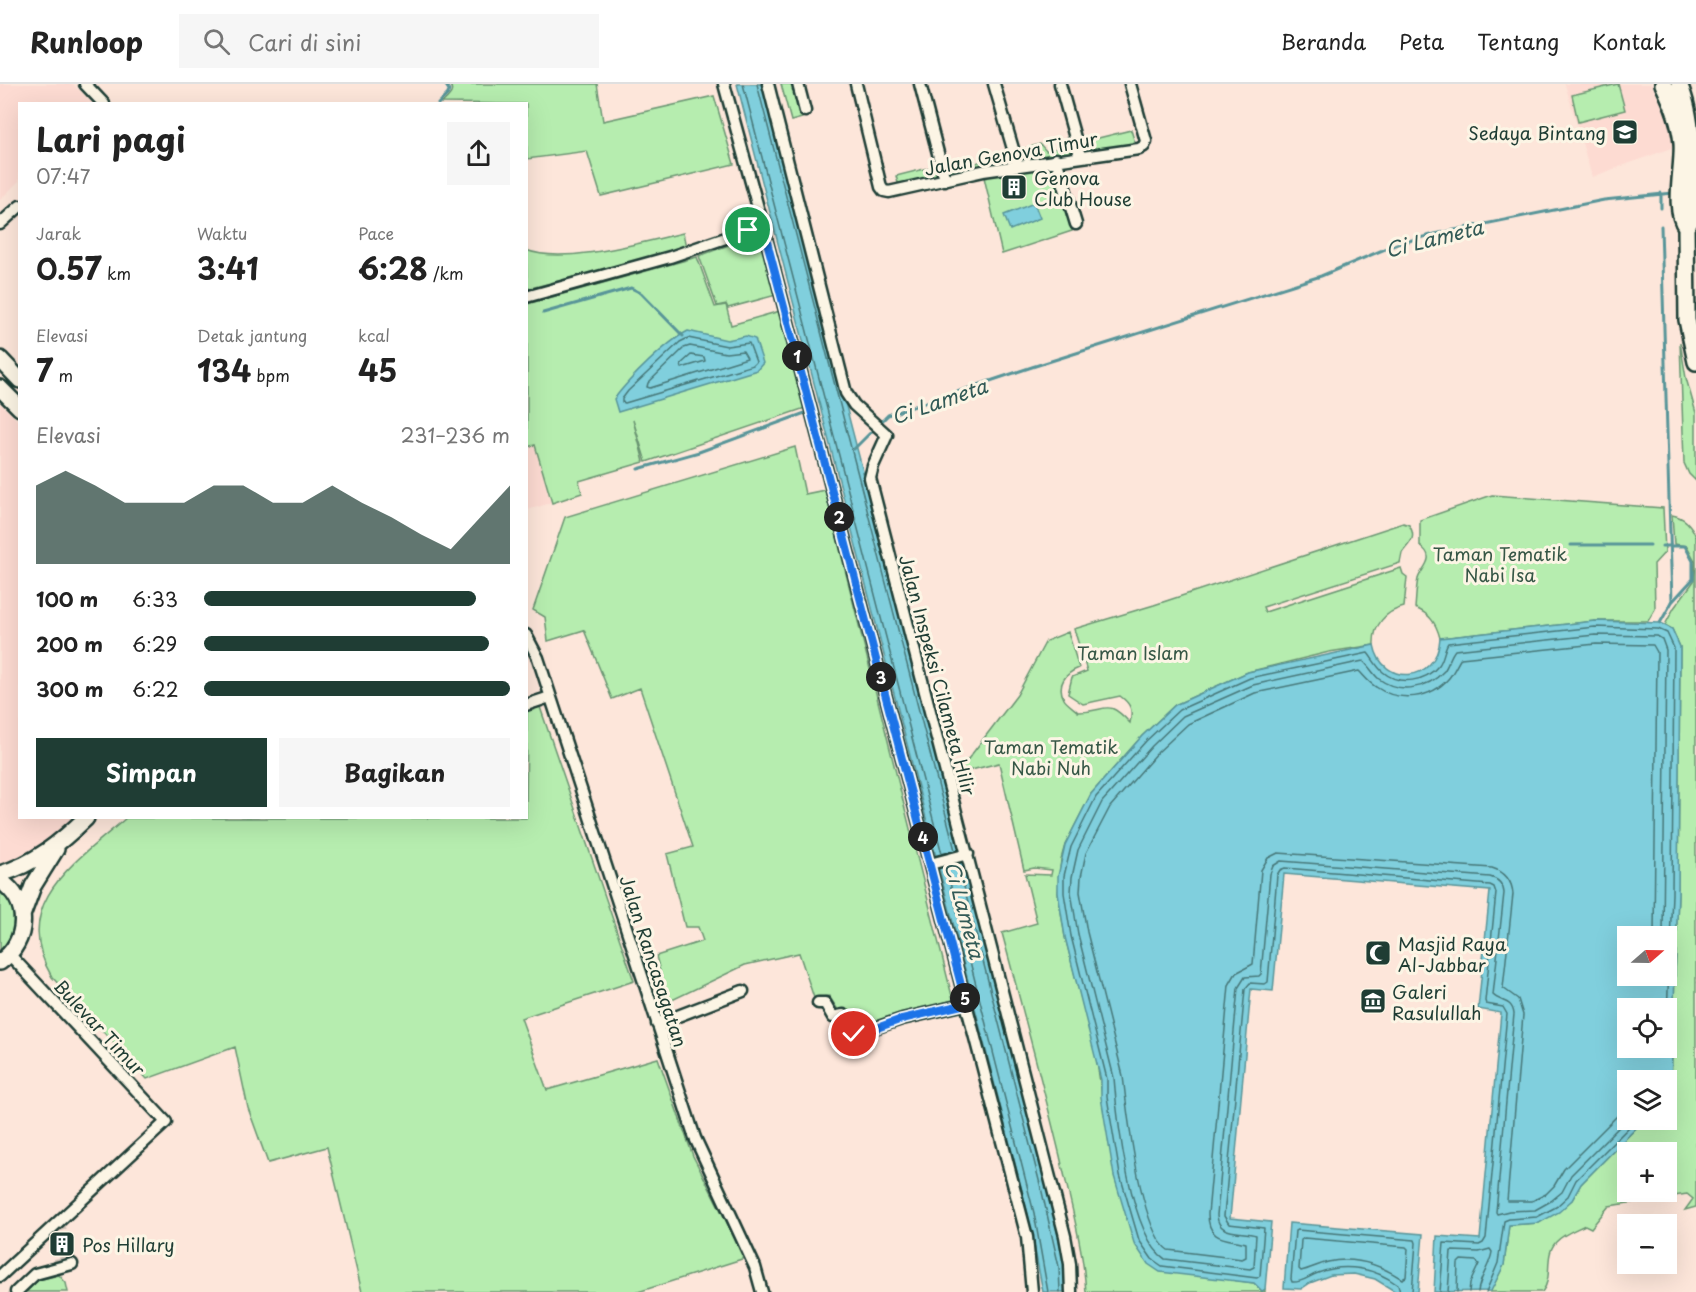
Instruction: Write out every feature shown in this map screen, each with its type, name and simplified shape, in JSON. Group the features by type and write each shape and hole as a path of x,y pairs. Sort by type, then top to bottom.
{"street":[{"path":"85,84 102,102"},
{"path":"724,84 934,863 966,1004 1027,1237 1032,1292"},
{"name":"Jalan Inspeksi Cilameta Hilir","path":"768,84 846,393 850,400 886,433 887,438 873,466 870,478 965,855 1065,1236 1070,1264 1071,1292"},
{"path":"798,84 805,111"},
{"name":"Jalan Genova Timur","path":"856,84 881,187 884,191 890,192 983,171 1139,149 1146,141 1130,84"},
{"path":"920,84 945,180"},
{"path":"994,84 1018,166"},
{"path":"1060,84 1080,156"},
{"path":"1663,84 1681,108 1692,130 1687,143 1686,208 1692,219 1686,227 1687,320 1696,362"},
{"path":"1679,84 1681,108"},
{"path":"1056,159 1076,224"},
{"path":"0,224 18,208"},
{"path":"528,296 670,257 743,232 753,226 760,215"},
{"path":"0,359 18,378"},
{"path":"0,388 18,406"},
{"name":"Jalan Rancasagatan","path":"528,639 538,658 695,1138 755,1267 762,1292"},
{"path":"528,704 550,697"},
{"path":"0,874 21,867 59,844 86,819"},
{"path":"23,913 33,886 59,844"},
{"path":"934,863 965,855"},
{"path":"0,881 12,890 23,913 23,928 18,943 5,958"},
{"name":"Bulevar Timur","path":"0,1276 166,1122 5,958"},
{"path":"657,1024 743,991"},
{"path":"818,1003 825,1003 833,1017 843,1015 850,1031 857,1034 902,1019 966,1004"},
{"path":"16,1292 35,1274 72,1264"}],"shaded area":[{"path":"0,84 73,84 91,102 18,102 18,182 0,200"},
{"name":"Sedaya Bintang","path":"1565,84 1651,84 1668,117 1674,147 1592,177"},
{"path":"0,403 18,421 18,819 73,819 21,863 0,873"},
{"path":"535,445 551,503 528,510 528,447"}],"green space":[{"path":"449,84 597,84 603,121 714,96 734,164 601,196 587,151 528,159 528,102 443,102 449,96 451,87"},
{"path":"781,84 793,84 802,118 791,121"},
{"path":"1618,84 1625,110 1578,122 1572,95"},
{"path":"1131,130 1135,143 1122,147 999,161 899,186 896,176 971,157 976,163 1040,144 1046,151"},
{"path":"1053,165 1072,231 1002,254 983,173"},
{"path":"758,227 776,295 728,308 726,304 717,306 699,256 750,237"},
{"path":"683,233 686,247 528,289 528,250 561,255 604,251"},
{"path":"697,257 715,307 726,305 731,325 780,311 805,408 646,462 633,420 644,462 579,481 582,493 552,503 535,445 528,447 528,304"},
{"path":"1680,342 1686,378 1696,413 1696,481 1689,474 1684,463"},
{"path":"795,447 805,494 825,490 953,1000 858,1027 849,1010 838,1010 829,996 814,998 799,953 745,965 668,1002 656,956 703,941 698,927 685,927 667,854 693,847 640,688 612,699 584,630 548,641 545,617 533,610 565,517"},
{"name":"Taman Tematik Nabi Isa","path":"1492,495 1663,508 1665,552 1654,564 1655,609 1648,621 1595,621 1440,638 1432,620 1415,608 1418,579 1428,559 1425,550 1420,546 1420,520"},
{"path":"1672,515 1687,523 1696,537 1696,1207 1685,1210 1693,1199 1687,1194 1677,1196 1677,1142 1622,1142 1634,1130 1677,1130 1677,1070 1671,1070 1672,1058 1677,1058 1677,998 1674,998 1675,986 1677,986 1680,647 1672,629 1665,625 1674,608 1694,581 1695,561 1687,546 1674,544"},
{"path":"1403,523 1409,525 1413,534 1402,553 1400,563 1263,607 1265,612 1401,568 1407,577 1404,607 1391,612 1382,620 1374,638 1374,645 1329,652 1248,672 1175,705 1142,736 1091,794 1065,845 1061,859 1058,893 1065,937 1096,1056 1107,1129 1218,1278 1254,1283 1262,1291 1265,1289 1265,1292 1086,1292 1079,1241 1060,1156 1002,933 1037,923 1025,874 1051,875 1052,870 1034,868 1024,870 999,763 963,772 962,767 1017,695 1046,641 1068,632 1079,668 1066,676 1062,684 1062,694 1066,702 1078,712 1111,708 1130,723 1130,708 1120,696 1083,704 1068,694 1072,677 1087,671 1074,629"},
{"path":"540,707 634,981 521,1018 547,1090 658,1058 693,1156 745,1258 638,1292 362,1292 327,1147 268,1163 248,1108 235,1047 147,1079 52,977 41,951 38,927 43,906 54,886 69,868 125,819 528,819 528,711"},
{"path":"0,891 11,905 15,922 11,938 0,952"},
{"path":"1617,1147 1617,1202 1635,1202 1609,1206 1591,1228 1585,1225 1559,1239 1550,1254 1546,1286 1542,1292 1490,1292 1504,1265 1509,1225 1539,1223 1572,1200 1581,1184"},
{"path":"59,1275 66,1283 68,1292 26,1292 38,1280"}],"water":[{"path":"737,84 762,84 1048,1191 1065,1267 1065,1292 1043,1292 1028,1214"},
{"path":"1034,203 1040,218 1010,230 1004,215"},
{"path":"688,331 727,340 746,336 755,339 763,363 757,370 618,412 614,399 638,371"},
{"path":"1595,621 1660,623 1672,629 1680,647 1677,926 1617,926 1617,986 1675,986 1674,998 1617,998 1617,1058 1672,1058 1671,1070 1617,1070 1617,1130 1634,1130 1622,1142 1617,1142 1617,1147 1581,1184 1572,1200 1559,1212 1539,1223 1509,1225 1504,1265 1491,1291 1434,1292 1437,1236 1480,1239 1501,1013 1478,1009 1490,891 1284,874 1273,991 1251,989 1230,1218 1271,1222 1265,1289 1262,1291 1254,1283 1160,1272 1148,1264 1134,1243 1114,1176 1101,1097 1101,1080 1065,937 1058,893 1058,876 1065,845 1091,794 1142,736 1175,705 1248,672 1374,645 1379,659 1387,668 1398,673 1420,672 1430,664 1437,653 1440,638"},
{"path":"1289,1223 1423,1234 1418,1292 1396,1292 1375,1279 1354,1274 1331,1275 1301,1289 1284,1288"}],"waterway":[{"path":"440,102 448,94 449,90 445,84"},
{"path":"1661,193 1661,208"},
{"name":"Ci Lameta","path":"880,423 888,415 1321,276 1397,244 1435,234 1604,200 1673,193"},
{"path":"1660,623 1672,602 1661,226"},
{"path":"543,313 631,288 641,293 683,336"},
{"path":"638,469 699,452 805,413"},
{"name":"Ci Lameta","path":"854,449 875,428"},
{"path":"1571,545 1650,545"},
{"path":"1662,546 1685,546 1693,561 1693,579 1672,602"}],"tunnel":[{"path":"59,1221 72,1264"},
{"path":"50,1229 61,1267"}],"place":[{"name":"Sedaya Bintang","path":"1625,132"},
{"name":"Genova Club House","path":"1014,187"},
{"name":"Masjid Raya Al-Jabbar","path":"1378,953"},
{"name":"Galeri Rasulullah","path":"1373,1001"},
{"name":"Pos Hillary","path":"62,1244"}],"route":[{"path":"748,230 760,215 966,1004 902,1019 854,1034"}],"park label":[{"name":"Taman Islam","path":"1133,652"},
{"name":"Taman Tematik Nabi Nuh","path":"1051,756"}]}
